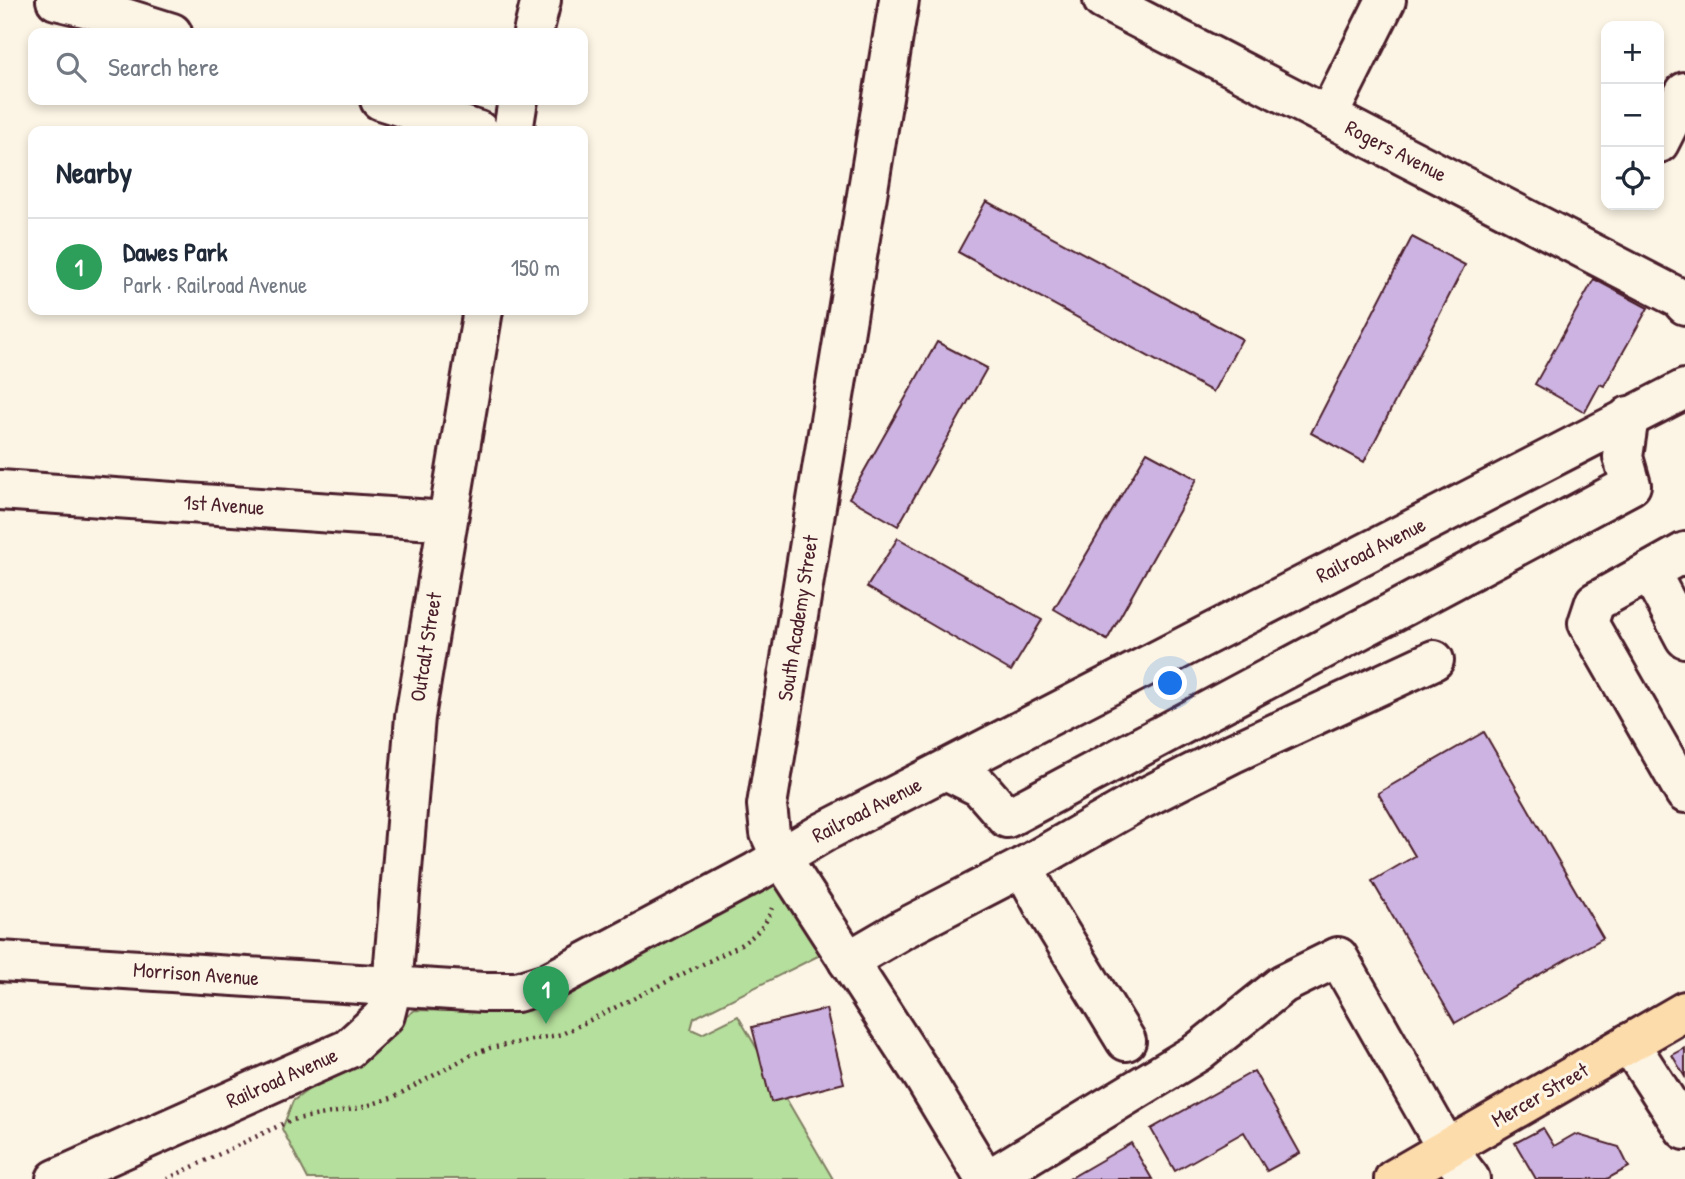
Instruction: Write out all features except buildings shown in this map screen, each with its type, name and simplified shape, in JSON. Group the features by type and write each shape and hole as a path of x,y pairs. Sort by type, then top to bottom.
{"main road":[{"name":"Mercer Street","path":"1394,1179 1685,1011"}],"street":[{"path":"60,0 155,28"},
{"path":"534,28 541,0"},
{"name":"South Academy Street","path":"899,0 767,805 770,833 781,857 987,1179"},
{"name":"Rogers Avenue","path":"1103,0 1679,298 1685,305"},
{"path":"1328,116 1386,0"},
{"path":"1664,132 1685,92"},
{"path":"396,105 463,126"},
{"path":"514,126 518,105"},
{"name":"Outcalt Street","path":"392,987 415,716 482,315"},
{"name":"Railroad Avenue","path":"56,1179 348,1049 385,1015 392,987 517,992 548,983 811,839 1685,389"},
{"path":"946,770 980,787 1007,818 1631,485 1623,457 1629,416"},
{"name":"1st Avenue","path":"0,490 447,521"},
{"path":"1685,552 1595,602 1588,622 1685,793"},
{"path":"1650,572 1685,638"},
{"path":"848,961 1023,867 1140,800 1231,754 1434,660"},
{"path":"1023,867 1046,910 1126,1041"},
{"path":"987,1179 1199,1052 1283,984 1338,957 1447,1149 1470,1179"},
{"name":"Morrison Avenue","path":"0,961 392,987"},
{"path":"1629,1043 1685,1130"}],"path":[{"path":"167,1179 291,1120 360,1108 394,1097 489,1048 562,1034 737,947 756,935 767,922 775,900"}],"green space":[{"path":"779,878 826,952 694,1018 691,1029 702,1034 738,1016 833,1179 308,1179 282,1129 293,1101 415,1010 492,1012 522,1009"}],"place":[{"name":"Dawes Park","path":"546,1024"}]}
